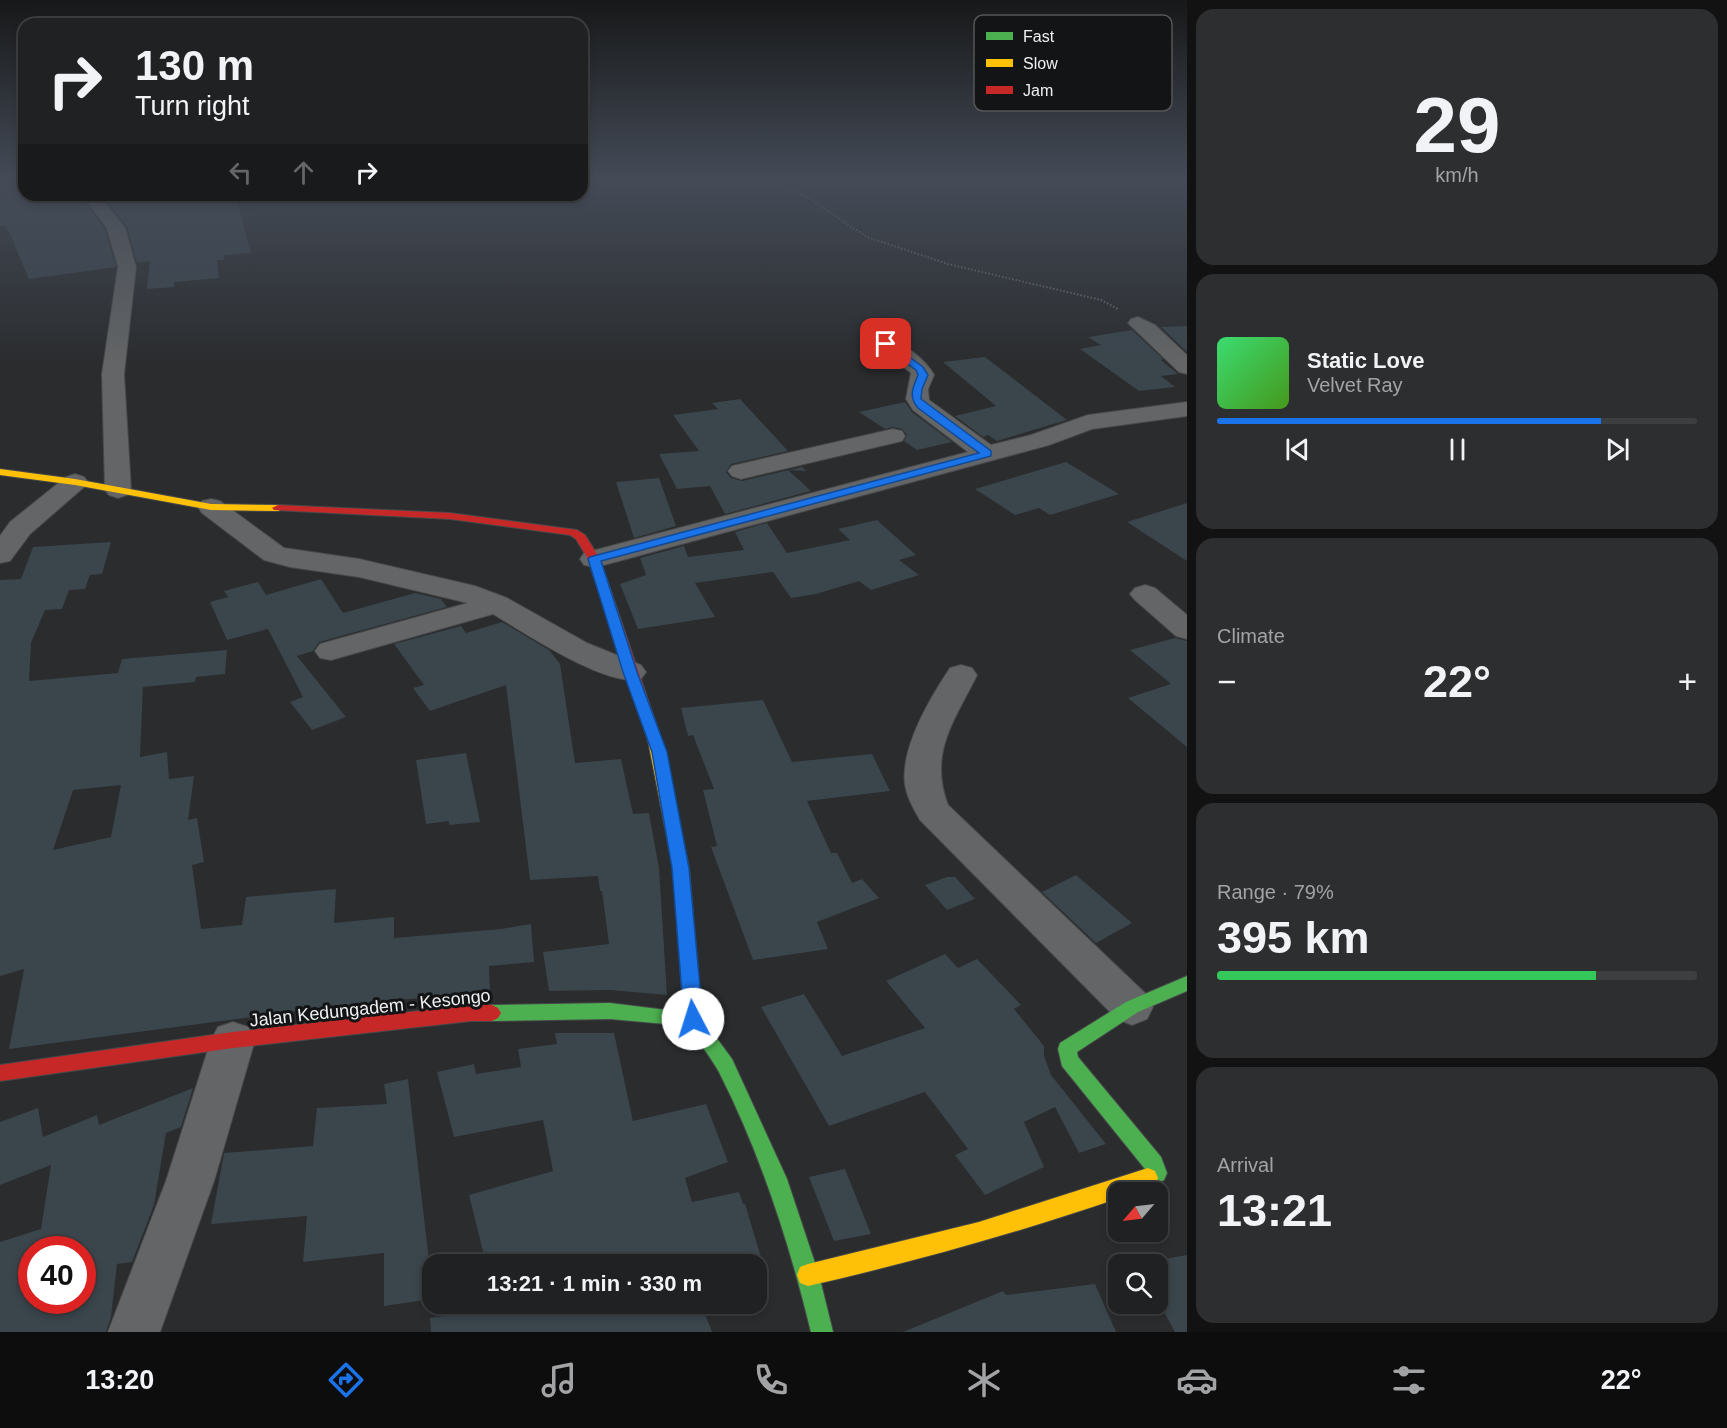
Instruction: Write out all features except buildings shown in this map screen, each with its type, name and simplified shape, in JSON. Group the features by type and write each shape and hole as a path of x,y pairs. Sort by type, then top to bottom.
{"street":[{"path":"118,490 113,374 127,267 119,240"},
{"path":"1138,323 1148,329 1187,367"},
{"path":"886,344 920,369 923,375 917,389 916,399 921,405 987,454"},
{"path":"594,559 1040,440 1088,422 1187,408"},
{"path":"767,512 735,461 893,436"},
{"path":"0,472 75,482 211,507 320,508 450,516 573,532 581,537 594,559 630,672 659,752 681,868 693,1019 724,1065 777,1179 808,1275 822,1332"},
{"path":"0,555 20,528 75,482"},
{"path":"211,507 274,554 290,559 392,574 465,592 497,604 576,650 630,672"},
{"path":"1145,594 1187,630"},
{"path":"331,651 497,604"},
{"path":"961,675 926,743 923,785 933,811 1132,1007"},
{"path":"808,1275 871,1262 1078,1203 1152,1177 1157,1173 1154,1164 1069,1060 1067,1050 1073,1043 1132,1007 1187,983"},
{"name":"Jalan Kedungadem - Kesongo","path":"0,1073 233,1040 471,1013 610,1011 693,1019"},
{"path":"134,1332 190,1181 233,1040"}],"path":[{"path":"876,240 948,264 1101,300 1126,313 1138,323"}],"traffic: fast":[{"path":"1148,1178 1157,1173 1154,1164 1069,1060 1067,1049 1132,1007 1187,983"},
{"path":"492,1013 610,1011 693,1019 725,1065 777,1179 808,1275 822,1332"}],"traffic: slow":[{"path":"0,472 75,482 211,507 278,508"},
{"path":"655,741 681,868 693,1019"},
{"path":"808,1275 979,1232 1148,1178"}],"traffic: jam":[{"path":"278,508 450,516 573,532 581,537 594,559 655,741"},
{"path":"0,1073 233,1040 471,1013 492,1013"}],"route":[{"path":"693,1019 681,868 659,752 630,672 594,559 987,454 921,405 916,399 917,389 923,375 920,369 886,344"}]}
